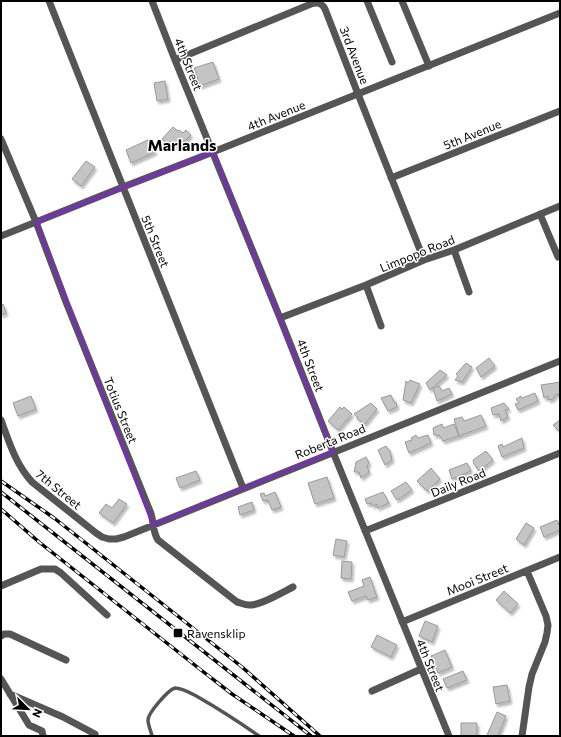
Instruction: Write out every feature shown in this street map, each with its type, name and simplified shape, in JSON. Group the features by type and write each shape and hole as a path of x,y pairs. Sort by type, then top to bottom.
{"street":[{"name":"5th Street","path":"49,1 242,488"},
{"name":"4th Street","path":"152,1 448,736"},
{"path":"367,1 392,62"},
{"path":"402,1 429,66"},
{"name":"3rd Avenue","path":"175,60 312,4 319,3 323,5 424,260"},
{"name":"4th Avenue","path":"1,236 560,13"},
{"name":"5th Avenue","path":"391,178 560,111"},
{"name":"Totius Street","path":"1,139 36,222 66,302 153,518 154,532 158,540 237,602 251,606 293,587"},
{"name":"Limpopo Road","path":"280,318 366,285 424,260 454,250 560,206"},
{"path":"540,214 558,257"},
{"path":"454,250 469,292"},
{"path":"366,285 381,326"},
{"name":"Roberta Road","path":"108,539 124,536 154,525 242,488 560,361"},
{"name":"7th Street","path":"1,420 24,474 96,533 108,539"},
{"name":"Daily Road","path":"365,531 560,453"},
{"name":"Mooi Street","path":"402,622 560,557"},
{"path":"1,586 41,569 55,569 107,616"},
{"path":"522,736 532,674 545,642 548,625 546,616 527,571"},
{"path":"1,636 4,634 10,634 66,660"},
{"path":"372,691 421,669"},
{"path":"1,679 29,725 42,731 43,736"},
{"path":"10,694 63,717 95,734"}],"lane":[{"path":"152,736 148,722 150,715 169,691 178,688 233,718 259,736"}],"highlighted area":[{"path":"213,152 333,452 153,525 36,222"}],"building":[{"path":"213,62 219,79 200,86 194,68"},
{"path":"165,81 168,99 157,101 154,83"},
{"path":"173,127 183,133 186,130 191,135 184,142 180,139 172,148 162,139"},
{"path":"150,139 155,152 131,163 126,150"},
{"path":"86,161 95,167 81,186 72,179"},
{"path":"3,304 6,313 1,315 1,305"},
{"path":"489,358 495,366 481,377 476,368"},
{"path":"466,363 472,367 462,382 455,380 458,376 456,374"},
{"path":"440,370 447,375 430,390 426,383"},
{"path":"410,380 420,384 411,403 403,400 406,381 408,383"},
{"path":"560,382 560,394 555,395 553,399 548,400 548,396 544,398 541,385"},
{"path":"439,386 442,391 449,388 452,394 437,401 433,388"},
{"path":"535,393 538,401 518,410 515,404 519,403 516,399 521,396 522,398"},
{"path":"391,395 394,402 396,402 397,407 388,411 381,398"},
{"path":"31,396 36,409 18,416 13,403"},
{"path":"371,403 377,409 365,424 357,419 358,418 354,414"},
{"path":"504,403 509,409 505,410 508,417 501,421 499,414 493,415 491,408"},
{"path":"340,407 342,409 344,407 352,414 338,430 328,421"},
{"path":"481,415 486,426 459,436 454,419 462,417 464,421"},
{"path":"560,420 560,432 553,425"},
{"path":"442,424 443,428 454,424 459,436 443,441 439,435 434,435 433,428"},
{"path":"416,435 418,438 428,435 431,443 409,453 405,442 412,440 411,438"},
{"path":"522,438 524,448 502,457 498,446 502,444 503,447"},
{"path":"386,446 390,451 392,460 385,465 378,450"},
{"path":"486,451 493,460 479,471 473,460"},
{"path":"366,457 369,463 367,466 369,472 361,478 359,472 354,472 356,462"},
{"path":"467,463 471,471 452,479 449,470"},
{"path":"431,468 440,479 427,491 417,481"},
{"path":"196,471 200,480 180,488 176,478"},
{"path":"327,477 334,498 315,504 308,483"},
{"path":"406,482 412,490 397,500 391,491"},
{"path":"275,492 281,507 272,510 268,500 263,501 260,494 264,493 265,496"},
{"path":"383,492 389,503 377,508 377,504 373,506 371,503 367,504 365,499"},
{"path":"119,499 127,504 113,523 99,513 106,504 112,508"},
{"path":"252,502 254,510 240,515 238,507"},
{"path":"557,520 560,530 544,537 540,527"},
{"path":"526,523 534,528 524,545 516,539"},
{"path":"336,539 347,541 344,557 333,555"},
{"path":"342,561 352,562 351,579 341,578"},
{"path":"370,577 377,597 368,600 366,596 352,601 348,592 364,586 362,580"},
{"path":"504,591 518,604 510,613 496,600"},
{"path":"425,621 438,626 432,642 419,636"},
{"path":"377,635 397,645 391,657 371,647"},
{"path":"445,650 452,667 438,673 431,656"},
{"path":"463,671 467,680 447,688 443,679"},
{"path":"507,685 510,701 496,704 493,687"},
{"path":"497,712 506,716 498,736 488,736 487,735"},
{"path":"461,723 477,723 477,736 461,736"}],"railway":[{"path":"1,481 54,518 242,667 320,736"},
{"path":"1,492 311,736"},
{"path":"1,509 39,542 201,670 232,694 294,736"}],"place":[{"name":"Ravensklip","path":"178,633"}],"district":[{"name":"Marlands","path":"182,144"}]}
